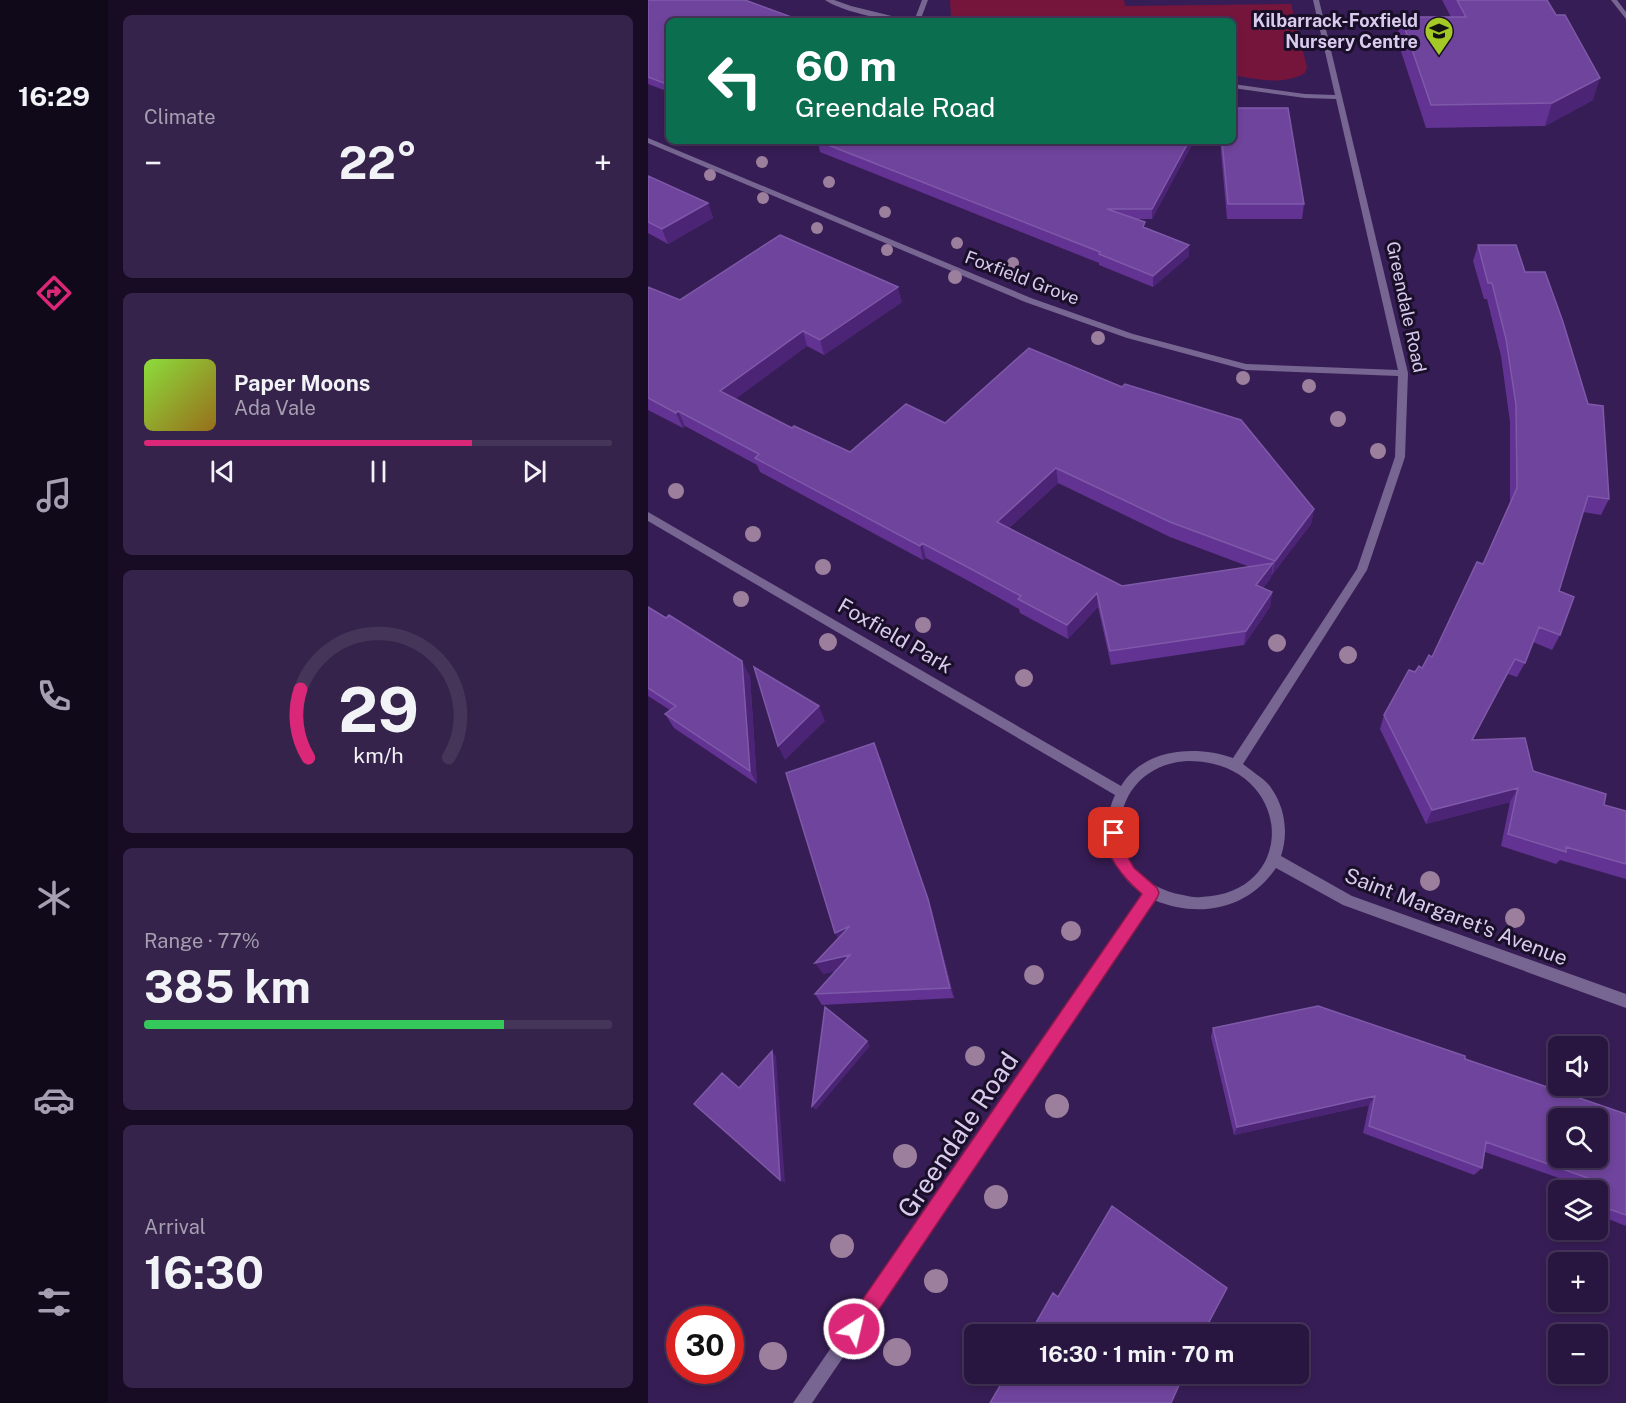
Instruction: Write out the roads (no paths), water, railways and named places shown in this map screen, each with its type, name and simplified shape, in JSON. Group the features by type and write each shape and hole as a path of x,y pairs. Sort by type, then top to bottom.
{"street":[{"path":"828,0 849,8 895,18"},
{"path":"918,18 925,0"},
{"name":"Greendale Road","path":"1236,765 1362,570 1400,457 1403,373 1316,0"},
{"path":"1614,0 1626,17"},
{"path":"1236,86 1305,96 1340,97"},
{"name":"Foxfield Grove","path":"648,140 1028,300 1130,336 1246,367 1403,373"},
{"name":"Foxfield Park","path":"648,516 1122,793"},
{"path":"1207,756 1236,765 1259,783 1276,807 1281,835 1275,860 1253,888 1220,903 1186,905 1151,893 1128,873 1115,847 1112,819 1122,793 1144,770 1176,757 1207,756"},
{"name":"Saint Margaret's Avenue","path":"1275,860 1348,901 1626,1001"},
{"name":"Greendale Road","path":"802,1403 1151,893"}],"place":[{"name":"Kilbarrack-Foxfield Nursery Centre","path":"1439,56"}]}
